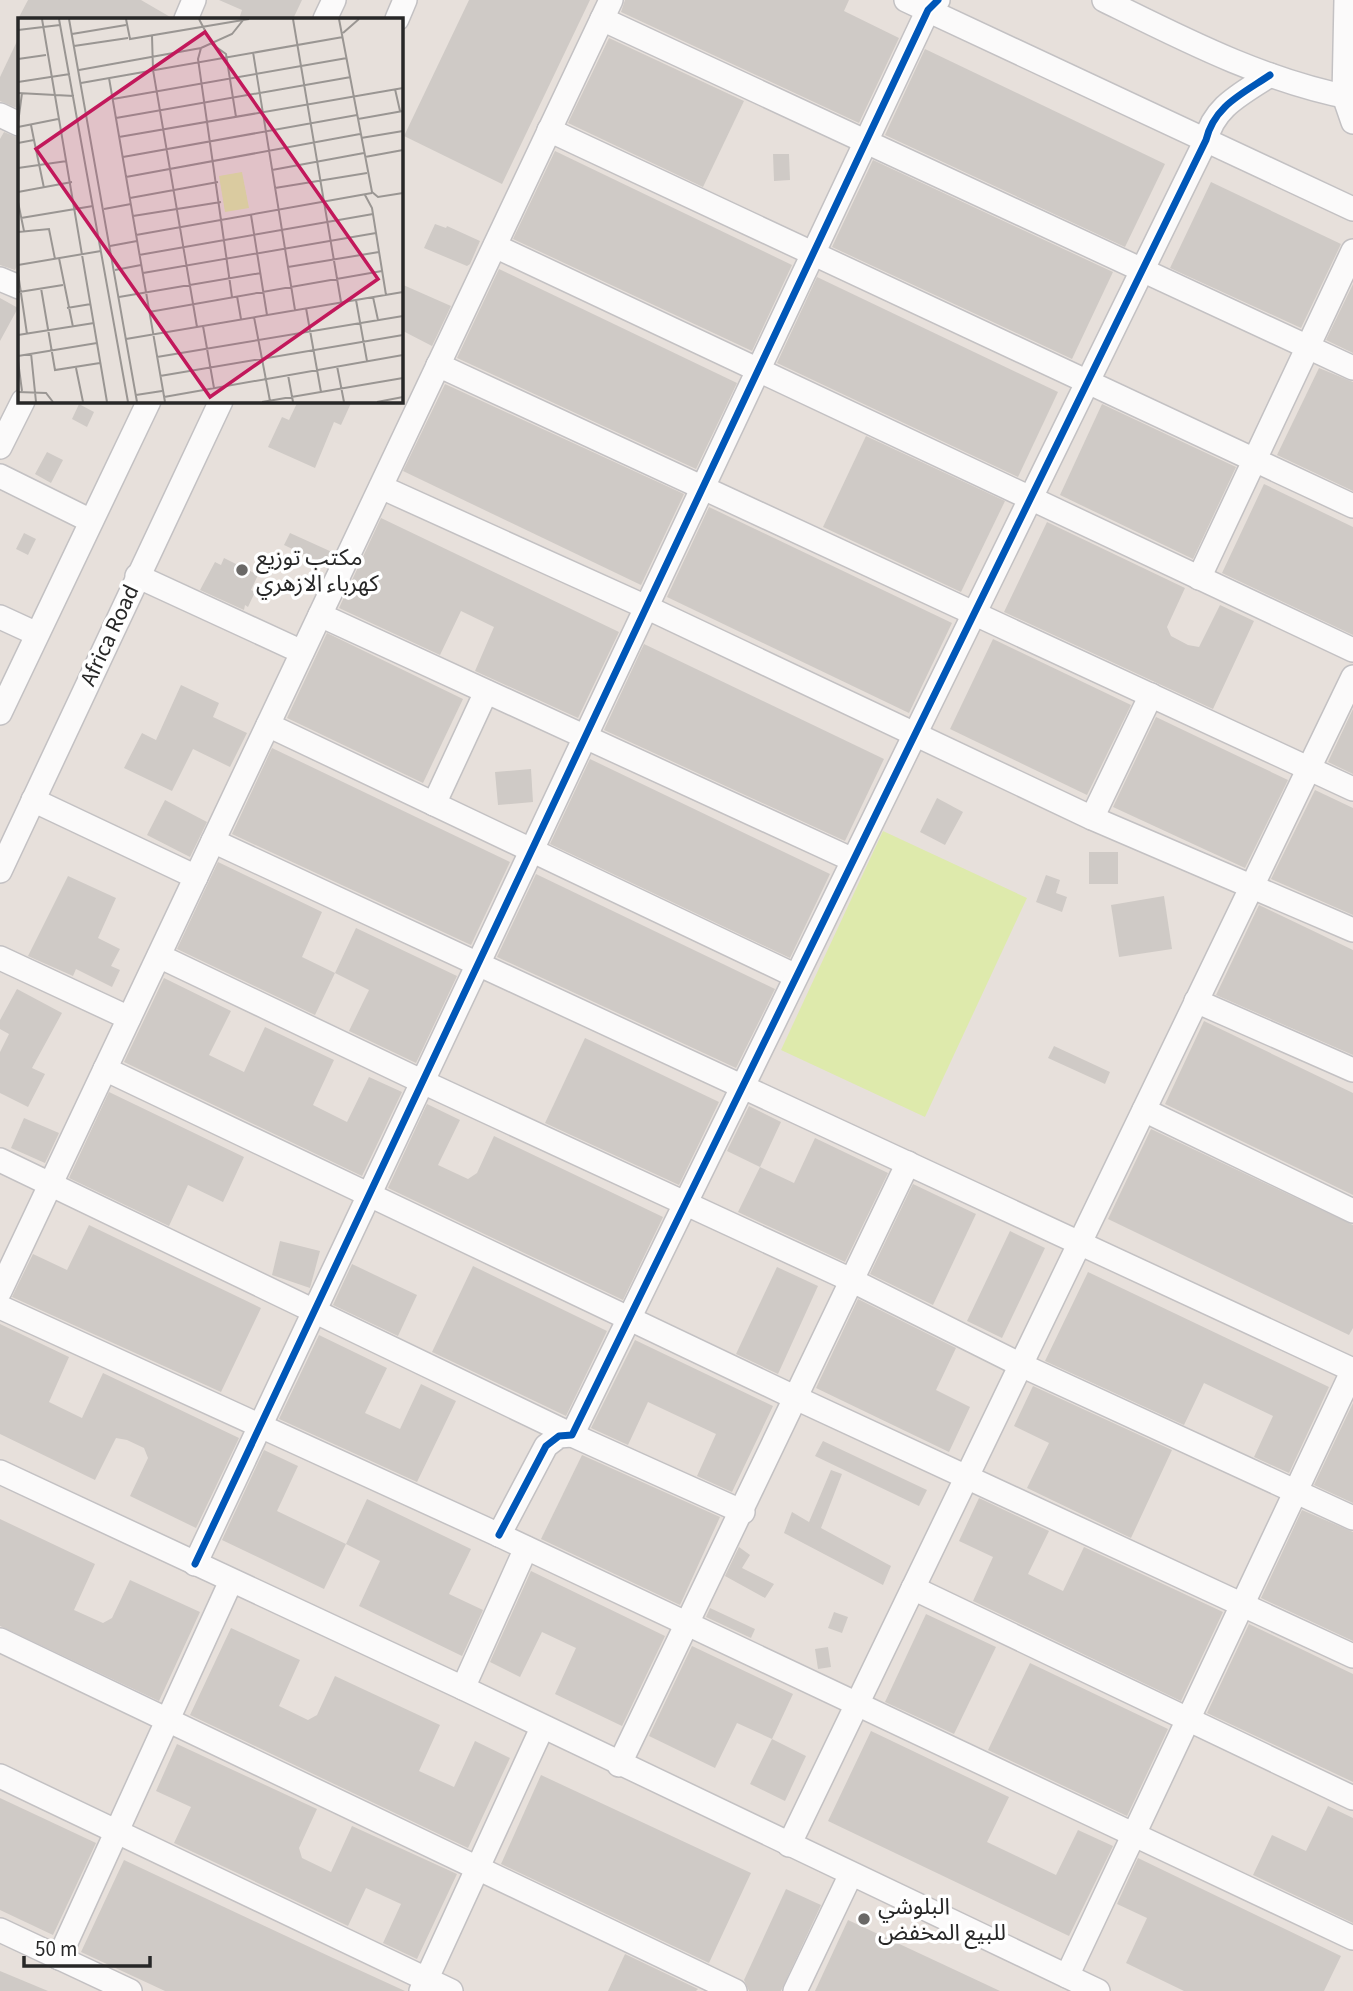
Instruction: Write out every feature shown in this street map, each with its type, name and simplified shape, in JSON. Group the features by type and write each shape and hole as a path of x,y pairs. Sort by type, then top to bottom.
{"street":[{"path":"186,18 194,0"},
{"path":"326,18 334,0"},
{"path":"397,18 405,0"},
{"path":"906,0 933,5 1206,140 1353,209"},
{"path":"1104,0 1203,49 1270,75 1349,97"},
{"path":"1346,0 1349,97 1353,122"},
{"path":"195,1564 866,141 933,5"},
{"path":"0,1291 606,9 866,141 1353,368"},
{"path":"572,1435 1206,140 1210,121 1223,108 1270,75"},
{"path":"0,115 18,124"},
{"path":"549,130 1353,506"},
{"path":"495,246 1353,650"},
{"path":"1199,578 1353,251"},
{"path":"0,279 18,287"},
{"path":"438,365 1353,789"},
{"path":"0,447 22,402"},
{"path":"0,713 149,402"},
{"name":"Africa Road","path":"0,871 221,402"},
{"path":"0,476 91,521"},
{"path":"381,487 646,607 1092,818 1353,930"},
{"path":"137,576 302,652"},
{"path":"320,615 853,860"},
{"path":"0,617 37,634"},
{"path":"789,1845 1353,677"},
{"path":"434,804 486,692"},
{"path":"1092,818 1151,695"},
{"path":"268,725 796,976"},
{"path":"33,800 196,877"},
{"path":"213,841 1353,1370 1067,1976"},
{"path":"159,956 422,1082 851,1280 1021,1365 1353,1518"},
{"path":"0,958 129,1018"},
{"path":"1196,1002 1353,1070"},
{"path":"105,1069 796,1398 1243,1602 1353,1656"},
{"path":"1144,1110 1353,1212"},
{"path":"0,1160 572,1435 743,1512"},
{"path":"619,1765 685,1625 743,1512 908,1163"},
{"path":"0,1307 499,1535 1353,1938"},
{"path":"499,1535 546,1446 559,1436 572,1435"},
{"path":"0,1472 463,1688 619,1765 1098,1991"},
{"path":"463,1688 526,1548"},
{"path":"59,1958 165,1719 231,1581"},
{"path":"913,1588 1353,1798"},
{"path":"0,1640 735,1991"},
{"path":"423,1985 542,1728"},
{"path":"0,1776 423,1985 451,1991"},
{"path":"795,1991 851,1874"},
{"path":"0,1930 125,1990"}],"green space":[{"path":"883,831 1027,898 925,1117 781,1050"}],"building":[{"path":"28,0 141,0 172,18 19,18"},
{"path":"219,0 302,0 293,18 239,18 242,10"},
{"path":"469,0 590,0 502,184 404,136"},
{"path":"625,0 849,0 844,11 899,38 859,123 621,12"},
{"path":"609,38 744,101 703,187 568,123"},
{"path":"18,39 18,109 0,101 0,77"},
{"path":"925,49 1165,164 1125,247 885,135"},
{"path":"4,132 18,138 18,264 15,270 0,265 0,139"},
{"path":"555,151 792,265 752,351 513,239"},
{"path":"773,154 789,154 790,180 774,181"},
{"path":"873,160 1113,272 1072,359 832,247"},
{"path":"1211,182 1341,244 1301,328 1170,268"},
{"path":"435,224 446,228 447,226 480,241 470,264 467,266 424,248"},
{"path":"499,269 737,383 696,469 457,358"},
{"path":"817,277 1058,392 1018,477 777,363"},
{"path":"402,284 451,306 432,346 402,331"},
{"path":"1353,284 1353,353 1326,340"},
{"path":"0,298 18,308 0,341"},
{"path":"1319,368 1353,382 1353,491 1277,455"},
{"path":"445,384 684,494 641,585 403,471"},
{"path":"298,402 352,402 341,425 334,422 315,468 268,447 282,417 289,420"},
{"path":"79,404 94,412 87,427 72,419"},
{"path":"1102,404 1236,467 1193,559 1060,495"},
{"path":"866,436 1005,501 961,592 823,527"},
{"path":"47,452 63,460 51,483 35,474"},
{"path":"1264,484 1353,527 1353,635 1222,573"},
{"path":"709,507 952,623 909,713 667,597"},
{"path":"381,518 619,632 578,718 475,671 494,627 461,611 440,655 339,608"},
{"path":"1047,522 1185,588 1167,627 1171,636 1188,645 1199,647 1220,605 1254,621 1213,709 1004,612"},
{"path":"24,533 36,539 28,555 16,549"},
{"path":"290,533 332,552 326,565 284,545"},
{"path":"224,558 258,575 251,590 255,592 244,610 200,590 215,562 221,565"},
{"path":"327,633 463,699 423,783 287,718"},
{"path":"993,639 1131,705 1087,795 950,729"},
{"path":"644,644 884,759 845,841 604,730"},
{"path":"181,685 219,703 213,717 247,733 230,767 193,749 172,791 124,768 142,733 156,740"},
{"path":"1353,709 1353,774 1328,762"},
{"path":"1156,717 1288,780 1245,868 1113,807"},
{"path":"272,748 510,862 471,945 232,834"},
{"path":"590,759 830,874 790,958 550,844"},
{"path":"531,769 533,802 498,805 495,772"},
{"path":"1315,790 1353,808 1353,915 1271,879"},
{"path":"937,798 963,812 945,845 920,832"},
{"path":"165,800 207,822 190,857 147,835"},
{"path":"1089,852 1118,852 1118,884 1089,884"},
{"path":"218,862 322,912 302,957 335,973 315,1015 177,949"},
{"path":"536,874 775,989 736,1068 497,957"},
{"path":"1046,875 1060,880 1056,893 1067,897 1062,912 1036,902"},
{"path":"68,876 116,898 98,938 120,949 111,966 120,970 112,987 76,969 73,976 28,956"},
{"path":"1164,896 1172,949 1119,957 1111,905"},
{"path":"1259,905 1353,950 1353,1055 1216,995"},
{"path":"356,928 457,976 416,1063 349,1031 369,990 335,973"},
{"path":"164,978 231,1011 209,1055 244,1072 265,1027 334,1060 313,1105 347,1122 369,1077 402,1092 362,1176 124,1062"},
{"path":"17,989 62,1013 32,1068 45,1074 28,1107 0,1093 0,1052 9,1034 0,1029 0,1020"},
{"path":"1204,1021 1353,1093 1353,1195 1165,1104"},
{"path":"585,1038 719,1102 679,1185 545,1123"},
{"path":"1054,1046 1110,1072 1105,1084 1048,1058"},
{"path":"109,1092 244,1157 223,1202 188,1185 169,1226 69,1178"},
{"path":"427,1104 460,1120 438,1165 468,1179 477,1173 494,1136 663,1217 623,1300 388,1188"},
{"path":"749,1106 781,1122 760,1167 727,1151"},
{"path":"24,1118 59,1133 45,1163 11,1148"},
{"path":"1151,1129 1353,1225 1353,1328 1349,1335 1108,1219"},
{"path":"815,1138 888,1173 845,1262 738,1212 760,1167 794,1183"},
{"path":"913,1184 976,1214 933,1305 870,1274"},
{"path":"89,1225 261,1308 221,1392 12,1297 33,1254 67,1270"},
{"path":"1010,1231 1045,1248 1002,1338 967,1321"},
{"path":"280,1241 320,1251 310,1288 272,1275"},
{"path":"352,1264 417,1295 398,1336 333,1305"},
{"path":"473,1266 607,1331 566,1416 432,1352"},
{"path":"777,1267 818,1286 778,1374 736,1354"},
{"path":"1088,1272 1329,1387 1289,1473 1254,1457 1273,1416 1204,1383 1184,1425 1045,1361"},
{"path":"858,1299 956,1348 936,1390 970,1407 949,1452 816,1388"},
{"path":"0,1324 69,1357 49,1402 82,1418 103,1373 239,1438 196,1528 130,1496 148,1458 144,1448 116,1438 95,1480 0,1434"},
{"path":"319,1335 387,1368 365,1413 400,1429 421,1384 456,1401 417,1482 279,1419"},
{"path":"635,1340 773,1406 732,1492 697,1476 716,1434 648,1402 628,1445 591,1428"},
{"path":"1033,1386 1172,1450 1131,1538 1027,1488 1049,1443 1014,1426"},
{"path":"1353,1403 1353,1503 1314,1485"},
{"path":"823,1441 927,1490 919,1506 815,1456"},
{"path":"264,1450 298,1466 277,1511 346,1544 324,1589 222,1540"},
{"path":"582,1455 720,1517 680,1605 541,1539"},
{"path":"831,1470 842,1474 821,1528 891,1566 883,1585 784,1533 792,1512 809,1522"},
{"path":"979,1498 1049,1531 1028,1574 1063,1591 1084,1547 1223,1612 1181,1701 973,1601 993,1557 959,1541"},
{"path":"367,1499 471,1549 449,1594 483,1610 462,1656 359,1606 380,1561 346,1544"},
{"path":"1302,1510 1353,1532 1353,1641 1261,1598"},
{"path":"0,1519 95,1564 74,1610 103,1623 112,1618 130,1580 200,1612 159,1701 0,1626"},
{"path":"739,1547 750,1555 742,1568 774,1584 765,1598 725,1576"},
{"path":"531,1571 665,1636 622,1726 555,1694 576,1648 542,1632 520,1677 490,1662"},
{"path":"710,1608 755,1629 751,1638 706,1617"},
{"path":"834,1612 848,1617 842,1633 828,1628"},
{"path":"926,1614 996,1647 954,1734 885,1702"},
{"path":"1249,1624 1353,1674 1353,1782 1207,1713"},
{"path":"231,1628 300,1660 279,1706 308,1720 317,1715 335,1676 440,1725 419,1771 454,1787 475,1741 510,1758 468,1848 190,1715"},
{"path":"692,1646 793,1694 772,1739 737,1723 715,1768 649,1736"},
{"path":"828,1647 831,1667 818,1669 815,1649"},
{"path":"1030,1663 1168,1729 1127,1816 988,1750"},
{"path":"871,1731 1009,1797 987,1842 1056,1875 1078,1830 1113,1846 1069,1936 828,1821"},
{"path":"772,1739 806,1756 785,1801 750,1784"},
{"path":"177,1744 317,1809 299,1848 302,1858 331,1872 352,1826 457,1874 417,1959 383,1943 401,1904 366,1888 348,1926 174,1843 191,1807 156,1791"},
{"path":"541,1775 751,1873 709,1963 501,1864"},
{"path":"0,1798 96,1843 53,1935 0,1910"},
{"path":"1328,1806 1353,1818 1353,1923 1253,1875 1272,1835 1306,1851"},
{"path":"1138,1858 1341,1956 1324,1991 1184,1991 1126,1963 1147,1918 1117,1904"},
{"path":"124,1860 405,1991 165,1991 81,1952"},
{"path":"786,1889 821,1905 781,1991 749,1991 744,1980"},
{"path":"848,1920 953,1969 1000,1991 815,1991"},
{"path":"625,1954 698,1989 608,1991"},
{"path":"0,1971 48,1991 0,1991"}],"cycle path":[{"path":"195,1564 928,10 938,0"},
{"path":"499,1535 546,1446 559,1436 572,1435 1215,118 1230,102 1270,75"}],"place":[{"name":"مكتب توزيع كهرباء الازهري","path":"242,570"},
{"name":"البلوشي للبيع المخفض","path":"864,1919"}]}
